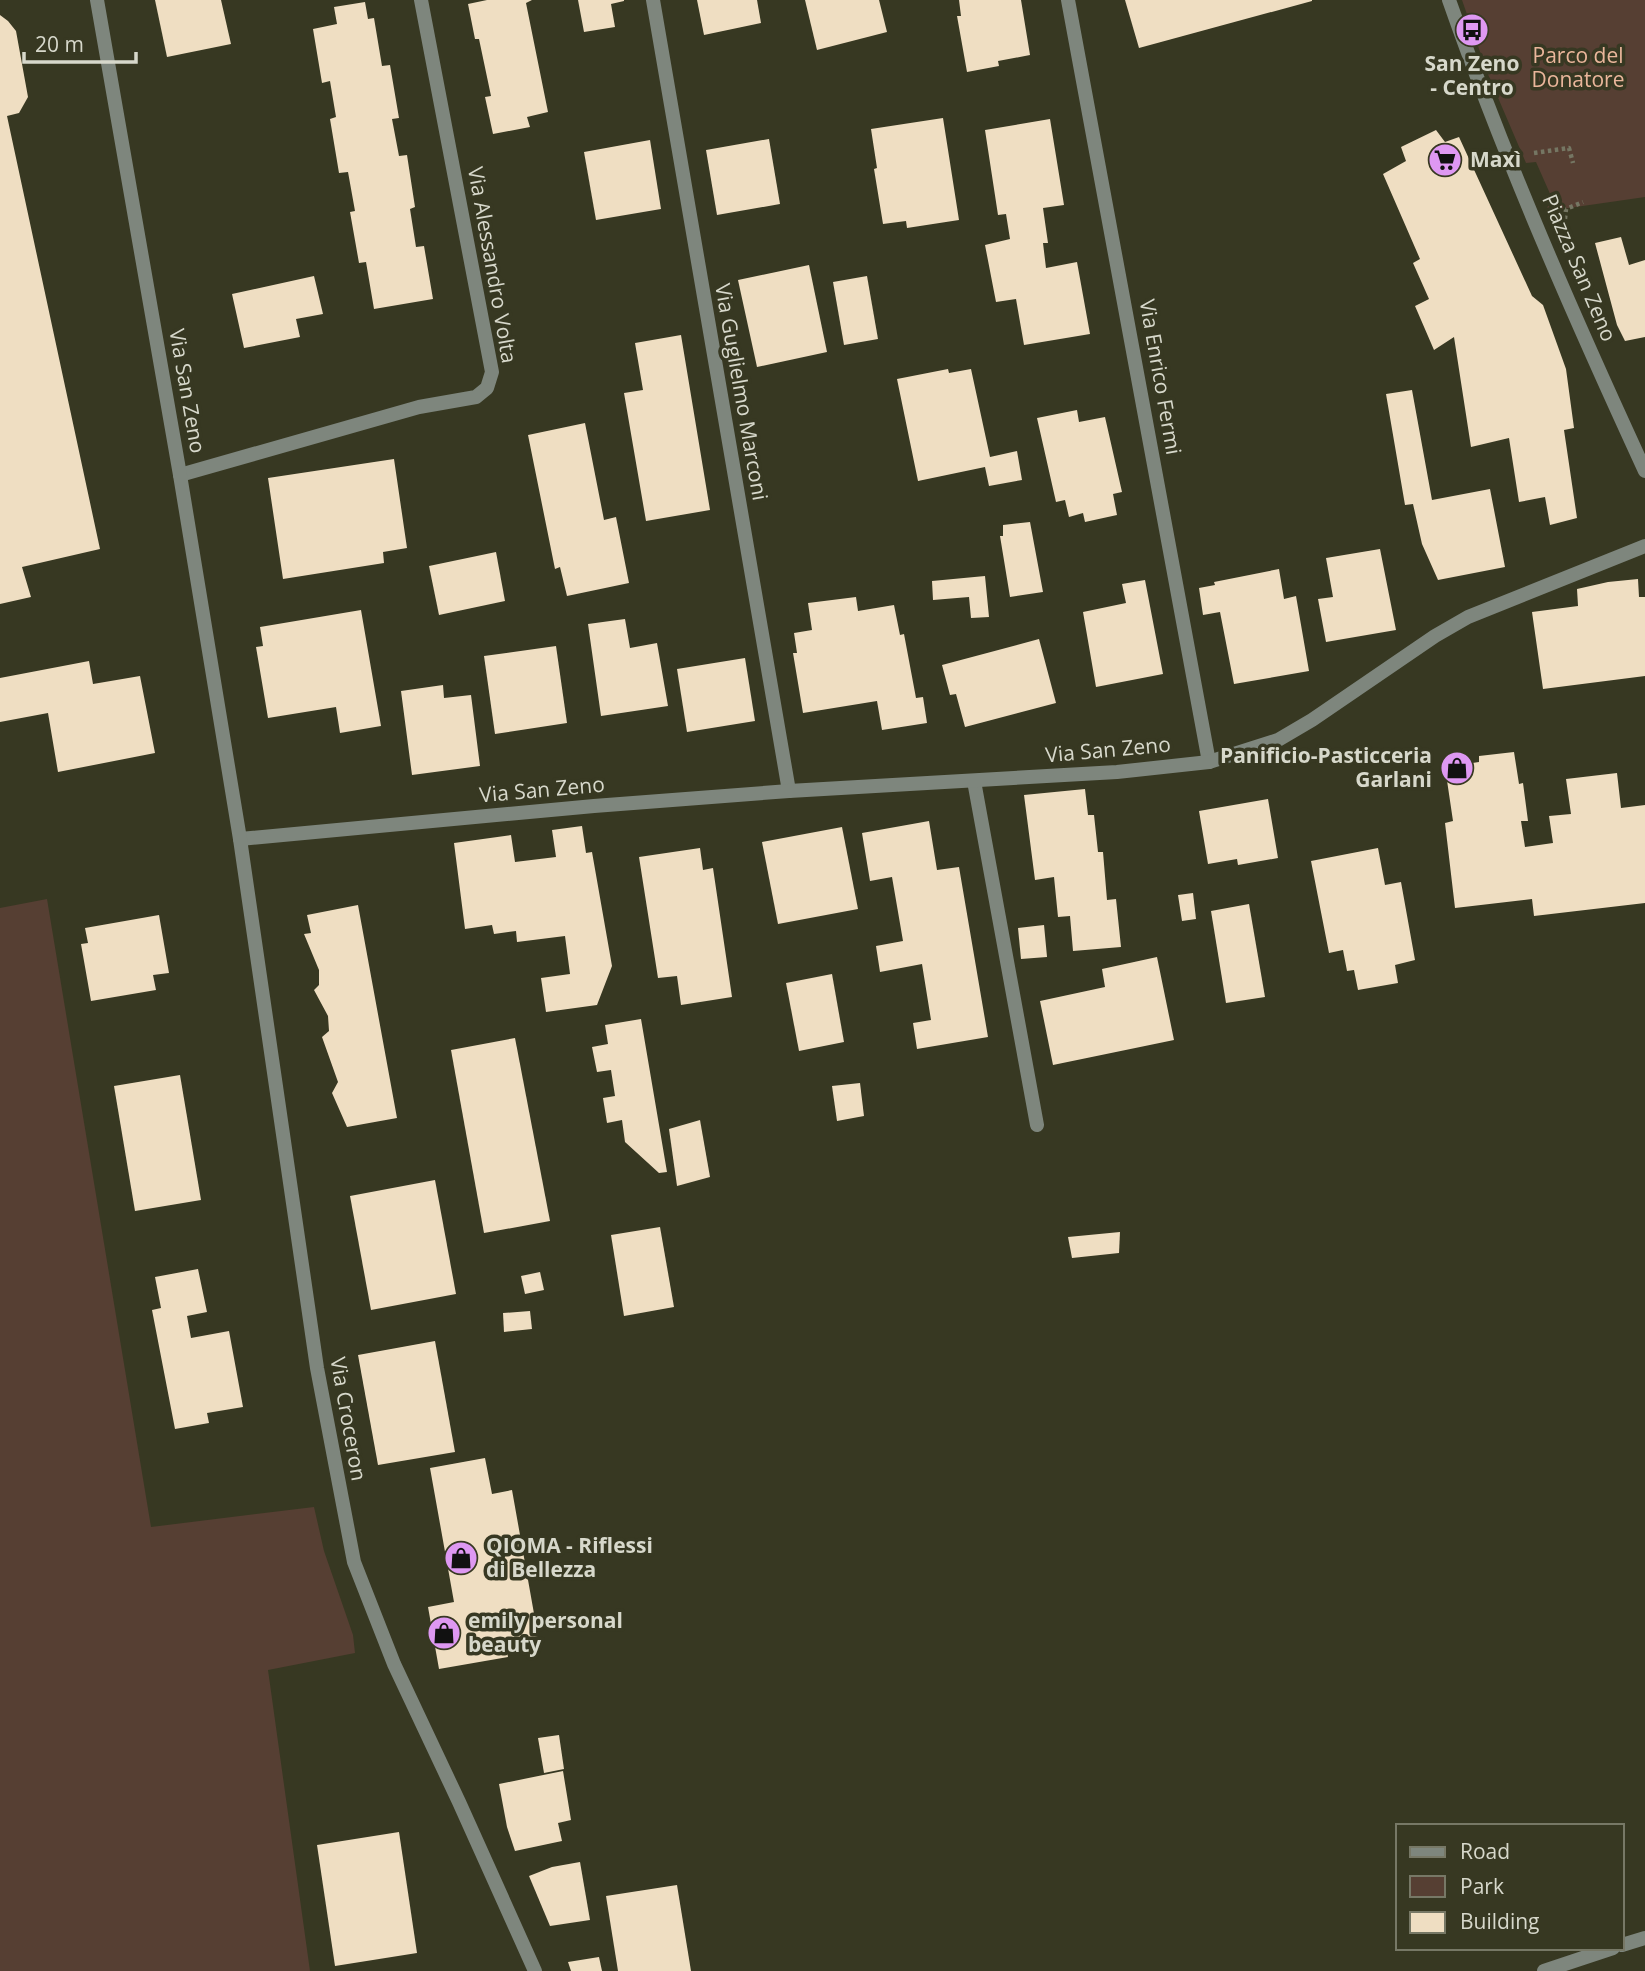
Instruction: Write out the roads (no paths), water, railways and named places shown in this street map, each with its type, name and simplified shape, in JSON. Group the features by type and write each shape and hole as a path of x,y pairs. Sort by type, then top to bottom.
{"street":[{"name":"Via San Zeno","path":"97,0 240,839 594,806 789,791 1117,772 1209,762 1278,740 1468,617 1645,546"},
{"name":"Via Alessandro Volta","path":"180,475 419,407 476,397 488,388 492,372 421,0"},
{"name":"Via Guglielmo Marconi","path":"653,0 789,791"},
{"name":"Via Enrico Fermi","path":"1068,0 1209,762"},
{"name":"Piazza San Zeno","path":"1449,0 1555,267 1645,471"},
{"path":"974,781 1037,1125"},
{"name":"Via Croceron","path":"240,839 317,1368 354,1562 394,1664 535,1971"},
{"path":"1624,1944 1645,1938"},
{"path":"1544,1971 1607,1950"}],"place":[{"name":"San Zeno - Centro","path":"1472,30"},
{"name":"Maxì","path":"1445,160"},
{"name":"Panificio-Pasticceria Garlani","path":"1457,768"},
{"name":"QIOMA - Riflessi di Bellezza","path":"461,1558"},
{"name":"emily personal beauty","path":"444,1633"}],"park label":[{"name":"Parco del Donatore","path":"1578,68"}]}
